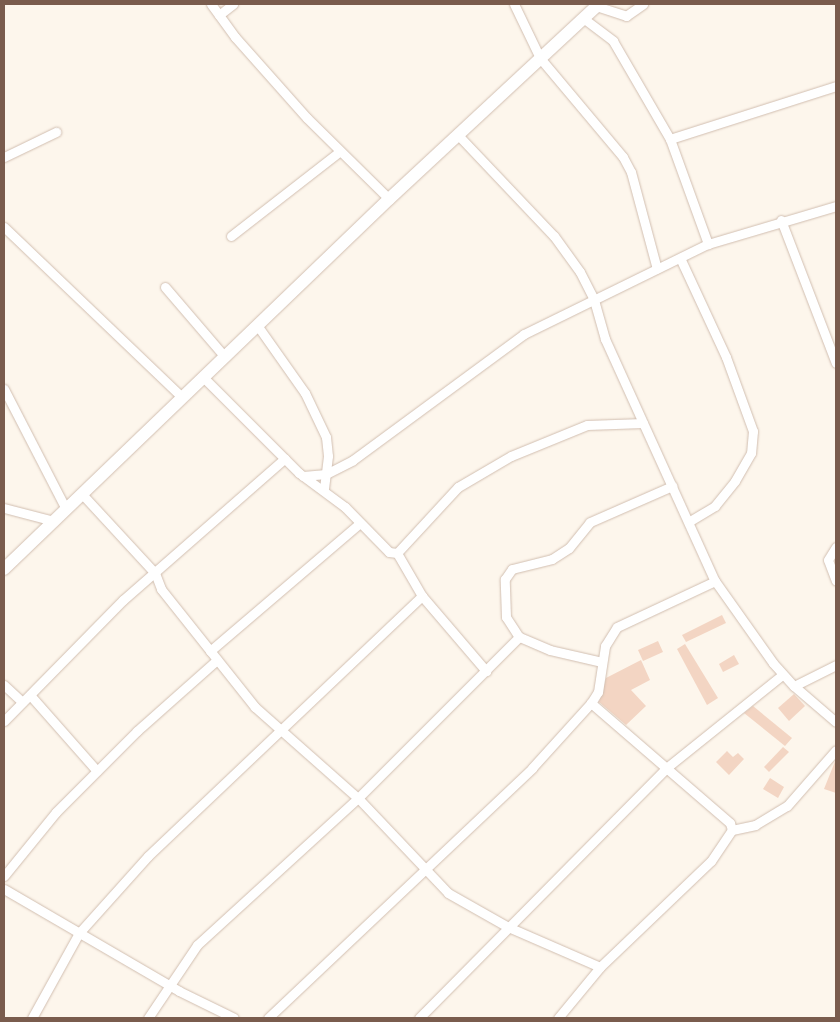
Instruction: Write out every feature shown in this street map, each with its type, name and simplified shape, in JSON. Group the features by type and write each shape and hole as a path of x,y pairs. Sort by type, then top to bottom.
{"main road":[{"path":"4,569 389,199 598,5"}],"street":[{"path":"211,4 281,89 389,199"},
{"path":"219,15 233,4"},
{"path":"514,4 540,58 623,157 657,269"},
{"path":"598,5 626,16 643,4"},
{"path":"583,18 613,41 670,139 708,244"},
{"path":"670,139 836,86"},
{"path":"4,157 56,132"},
{"path":"458,135 554,236 580,272 594,300 605,339 715,581 783,674 794,686 836,722"},
{"path":"231,236 340,151"},
{"path":"303,476 326,474 434,404 524,334 657,269 681,260 708,244 781,220 836,206"},
{"path":"781,220 836,363"},
{"path":"4,227 182,397"},
{"path":"681,260 726,357 753,431 751,453 735,481 715,506 688,522"},
{"path":"165,287 224,357"},
{"path":"258,325 320,422 328,456 324,490"},
{"path":"203,377 303,476 324,490 389,552 397,554 422,596 486,671"},
{"path":"4,389 66,509"},
{"path":"397,554 458,487 511,456 587,425 643,423"},
{"path":"4,722 22,702 154,573 285,458"},
{"path":"602,662 550,650 519,637 506,617 503,600 505,579 512,569 552,559 569,548 590,522 672,486"},
{"path":"82,494 154,573 161,589 255,707 358,798 448,893 508,927 600,967"},
{"path":"4,508 54,520"},
{"path":"210,651 360,523"},
{"path":"836,547 828,560 836,581"},
{"path":"268,1018 532,768 591,703 598,692 605,646 617,627 629,618 715,581"},
{"path":"32,1018 79,933 148,856 282,732 422,596"},
{"path":"148,1018 169,984 197,945 358,798 519,637"},
{"path":"4,876 56,812 216,660"},
{"path":"794,686 836,665"},
{"path":"419,1018 665,769 783,674"},
{"path":"4,686 22,702"},
{"path":"30,695 97,771"},
{"path":"591,703 665,769 730,823 732,830"},
{"path":"558,1018 600,967 711,861 732,830 756,825 787,806 836,750"},
{"path":"4,889 169,984 234,1018"}],"building":[{"path":"722,615 726,623 686,642 682,635"},
{"path":"658,641 663,652 643,661 638,650"},
{"path":"685,644 718,698 707,705 677,649"},
{"path":"734,655 739,664 723,672 719,664"},
{"path":"641,660 650,680 631,690 646,706 626,725 599,702 606,678"},
{"path":"794,694 805,706 789,721 778,708"},
{"path":"753,706 792,738 785,746 744,713"},
{"path":"783,747 789,752 769,772 764,767"},
{"path":"727,751 733,757 738,753 744,759 729,775 716,762"},
{"path":"836,759 836,793 824,789"},
{"path":"770,778 784,787 778,798 763,789"}]}
